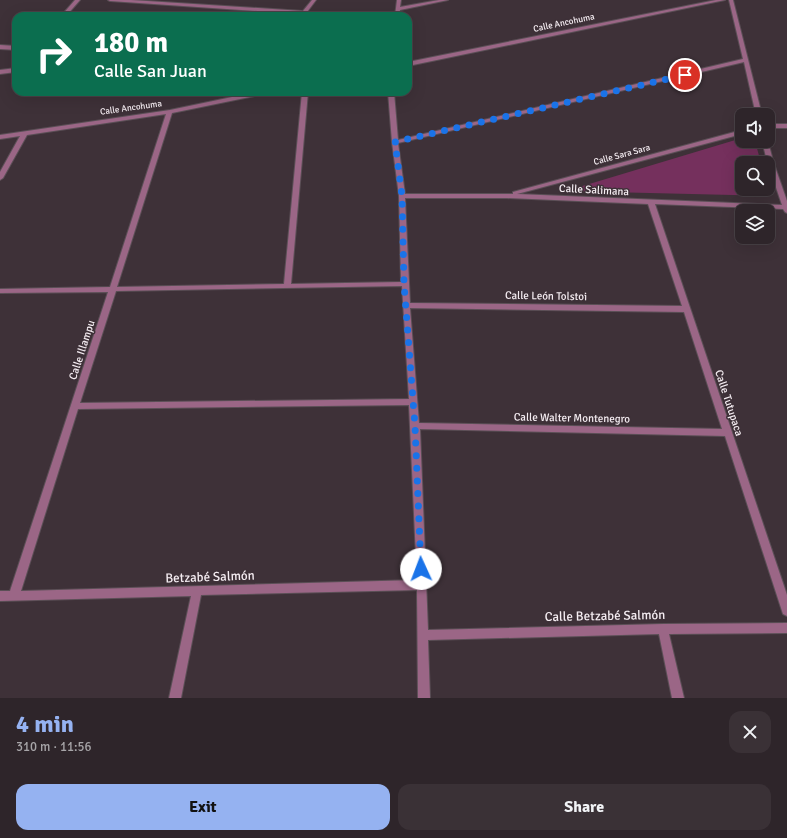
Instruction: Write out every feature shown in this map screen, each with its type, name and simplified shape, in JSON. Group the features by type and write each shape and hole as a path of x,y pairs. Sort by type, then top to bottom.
{"street":[{"path":"67,12 78,0"},
{"path":"110,0 279,12"},
{"path":"197,5 203,0"},
{"path":"305,12 314,0"},
{"path":"398,12 399,0"},
{"path":"398,9 446,0"},
{"name":"Calle Ancohuma","path":"412,63 723,0"},
{"path":"731,0 757,108"},
{"path":"0,47 12,48"},
{"path":"395,142 746,60"},
{"path":"0,72 12,70"},
{"name":"Calle Ancohuma","path":"0,137 170,112 245,96"},
{"path":"287,286 305,96"},
{"path":"391,96 395,142 402,196 404,284 414,402 422,585 424,698"},
{"name":"Calle Illampu","path":"14,596 170,112"},
{"path":"775,126 787,126"},
{"path":"0,178 24,133"},
{"name":"Calle Sara Sara","path":"507,196 735,134"},
{"path":"767,148 786,209"},
{"name":"Calle Salimana","path":"402,196 507,196 786,209"},
{"name":"Calle Tutupaca","path":"651,202 787,610"},
{"path":"0,291 404,284"},
{"name":"Calle León Tolstoi","path":"406,305 686,309"},
{"path":"76,406 414,402"},
{"name":"Calle Walter Montenegro","path":"415,426 728,433"},
{"name":"Betzabé Salmón","path":"0,596 422,585"},
{"path":"175,698 197,591"},
{"name":"Calle Betzabé Salmón","path":"423,635 663,629 787,628"},
{"path":"663,629 678,698"}],"shaded area":[{"path":"735,140 735,148 757,148 759,156 735,156 735,195 566,191"}],"route":[{"path":"421,569 413,388 404,284 402,196 395,142 685,75"}]}
